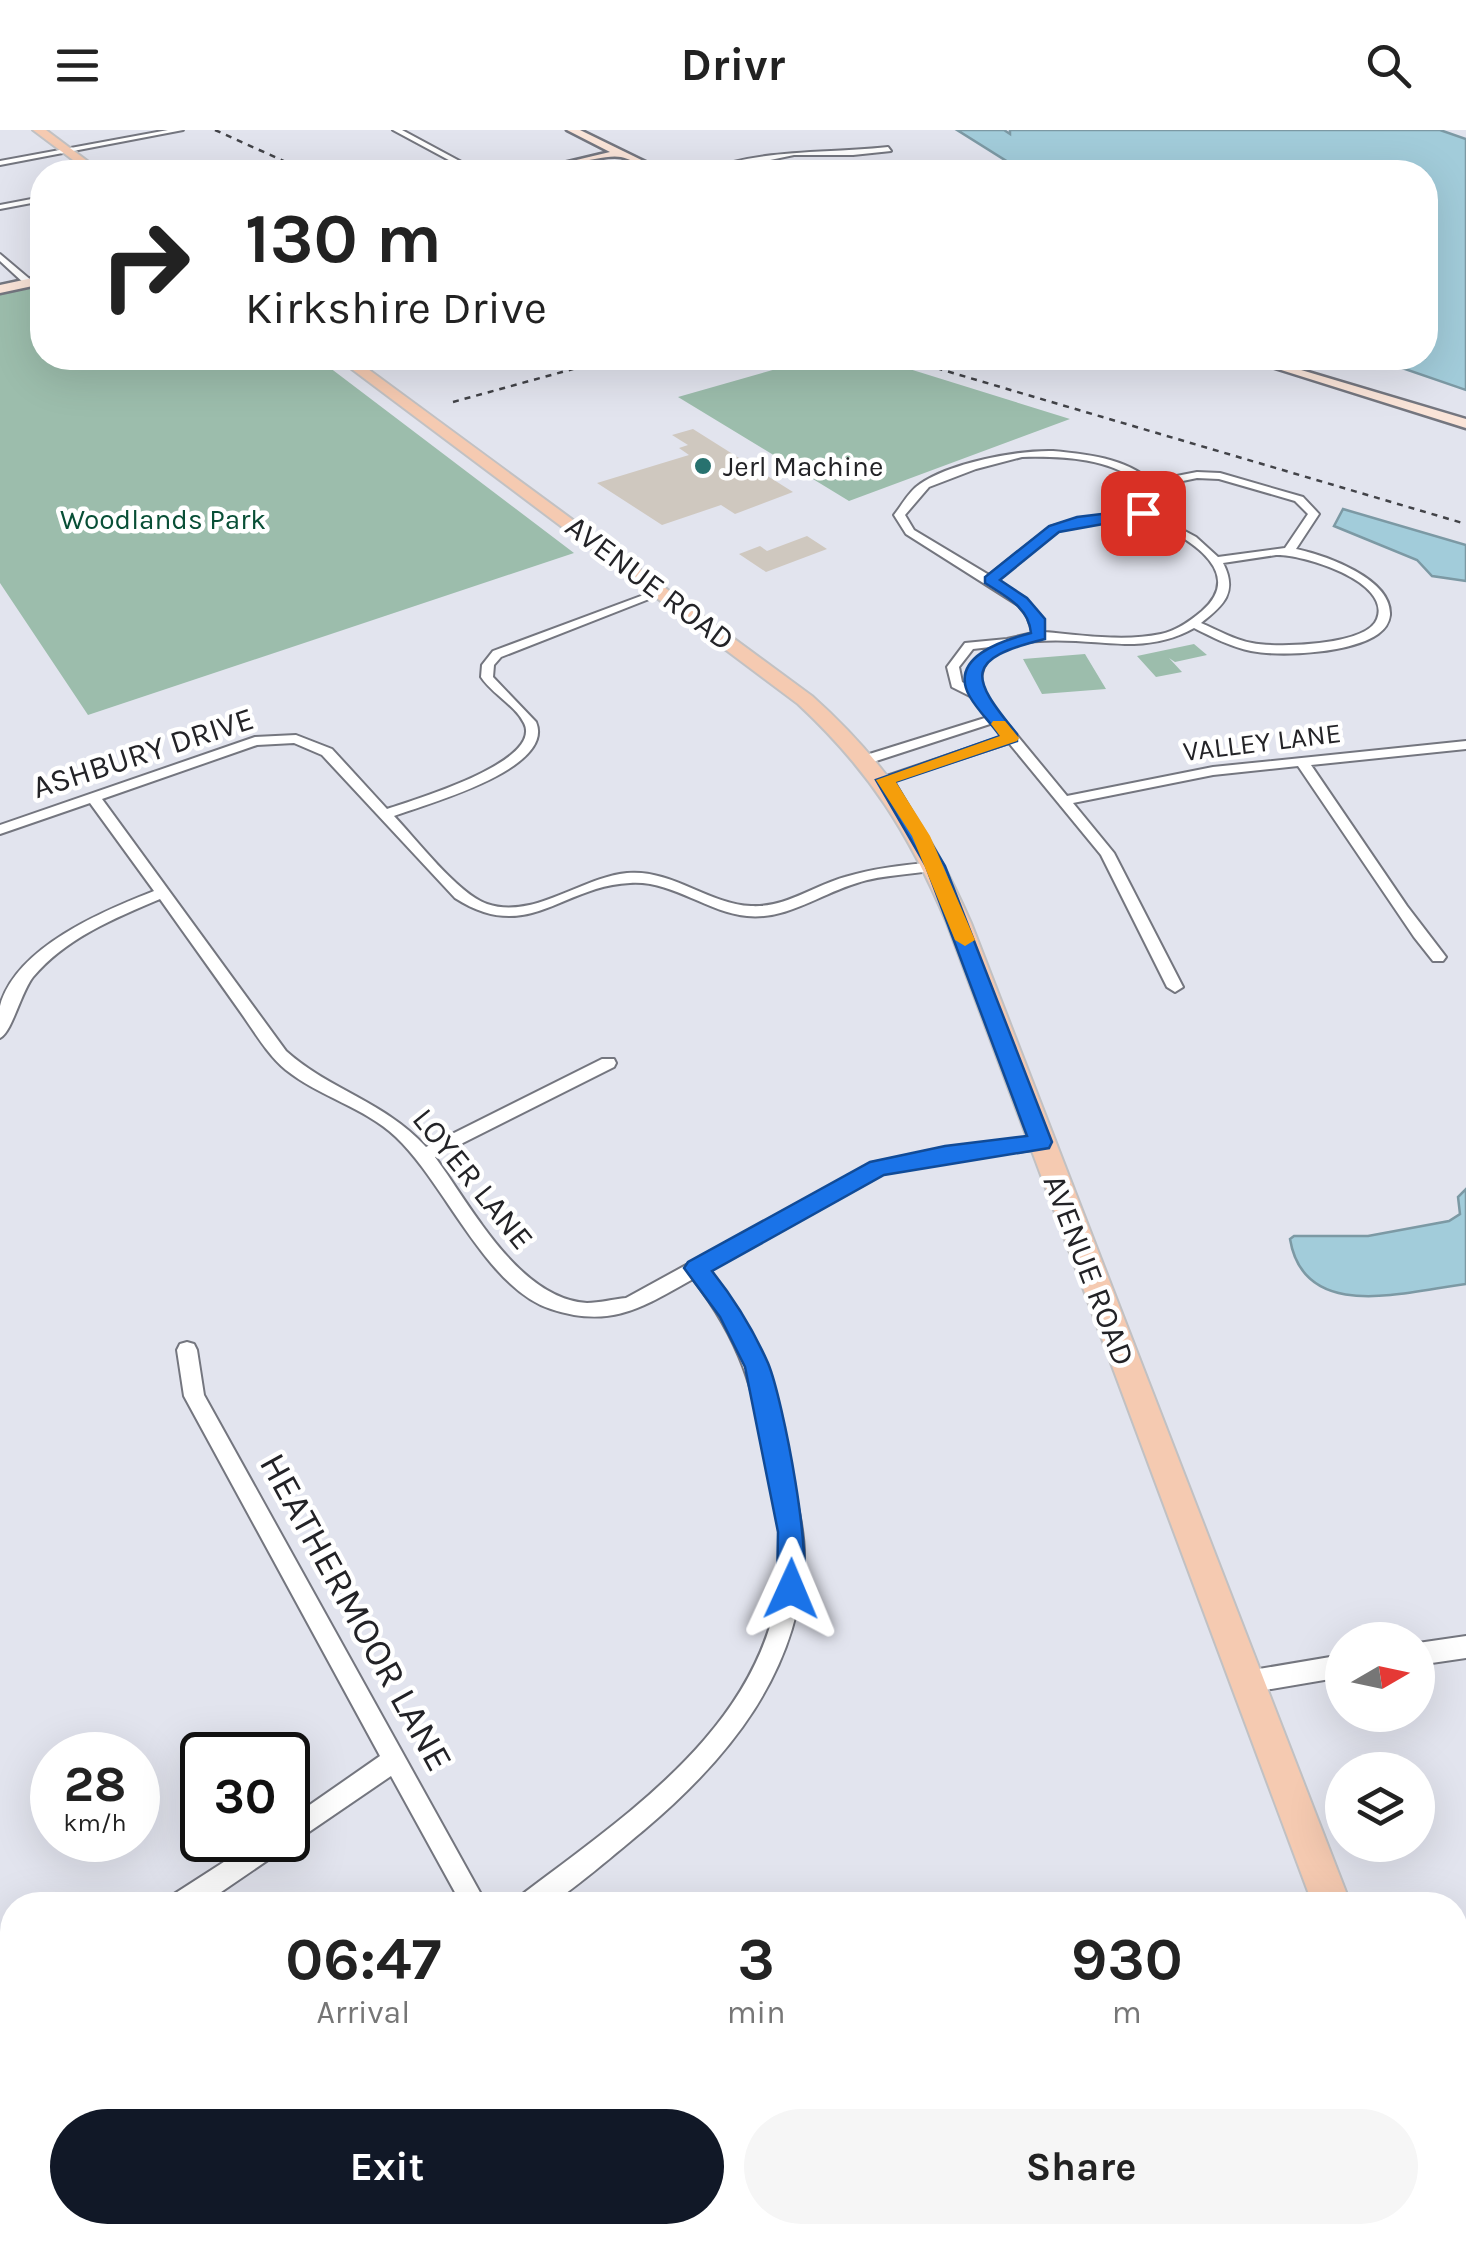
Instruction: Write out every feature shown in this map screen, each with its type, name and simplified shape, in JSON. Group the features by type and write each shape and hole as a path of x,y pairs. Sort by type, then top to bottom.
{"main road":[{"path":"39,130 80,160"},
{"path":"572,130 635,160"},
{"path":"587,160 620,153"},
{"path":"0,289 30,282"},
{"name":"AVENUE ROAD","path":"360,370 790,688 877,769 935,866 1327,1892"},
{"path":"1288,370 1466,424"}],"street":[{"path":"0,163 179,130"},
{"path":"398,130 454,160"},
{"path":"762,160 794,153 888,149"},
{"path":"0,207 30,201"},
{"path":"0,256 30,277"},
{"path":"1039,635 1038,619 1022,601 910,532 899,515 924,486 1026,454 1118,465 1138,474 1148,485"},
{"path":"1148,485 1208,474 1299,500 1314,514 1288,552"},
{"path":"1143,513 1148,485"},
{"path":"976,694 963,690 952,679 958,658 969,646 1039,635 1138,640 1163,637 1194,624 1226,591 1228,576 1218,560 1143,513 1054,529 990,580"},
{"path":"1194,624 1240,644 1264,649 1352,642 1382,625 1386,610 1383,601 1368,585 1326,561 1288,552 1218,560"},
{"path":"385,814 510,765 528,751 534,740 531,723 487,677 488,665 497,654 661,592"},
{"path":"1009,642 981,660 973,678 976,694 1107,853 1175,988"},
{"path":"877,769 994,719"},
{"name":"ASHBURY DRIVE","path":"0,830 240,745 286,738 321,748 460,896 494,911 528,910 606,882 641,877 675,884 734,910 772,910 859,877 935,866"},
{"path":"877,769 1011,738"},
{"name":"VALLEY LANE","path":"1065,800 1176,777 1466,744"},
{"path":"1301,761 1438,957"},
{"name":"LOYER LANE","path":"93,797 293,1069 390,1123 422,1156 518,1282 548,1304 574,1311 616,1309 642,1300 878,1168 945,1154 1041,1142"},
{"path":"0,1032 16,986 42,955 84,926 162,893"},
{"path":"422,1156 608,1064"},
{"path":"545,1892 642,1817 721,1742 761,1683 785,1620 791,1589 792,1532 768,1406 748,1343 729,1310 696,1268"},
{"name":"HEATHERMOOR LANE","path":"187,1350 194,1396 468,1892"},
{"path":"1435,1652 1466,1647"},
{"path":"1247,1682 1325,1669"},
{"path":"310,1819 394,1760"},
{"path":"200,1892 245,1862"}],"green space":[{"name":"Woodlands Park","path":"30,288 30,370 333,370 574,553 88,715 0,583 0,294"},
{"path":"773,370 913,370 1070,419 849,501 678,397"},
{"path":"1194,644 1207,655 1175,662 1169,658 1182,672 1156,677 1137,656"},
{"path":"1085,654 1106,689 1042,694 1023,659"}],"water":[{"path":"957,130 1004,130 1010,134 1010,130 1440,130 1466,139 1466,390 1408,370 1438,370 1438,160 1005,160"},
{"path":"1343,509 1466,545 1466,581 1432,576 1417,560 1334,526"},
{"path":"1466,1189 1466,1284 1361,1296 1315,1283 1299,1266 1290,1239 1294,1236 1368,1236 1449,1221 1460,1214 1458,1197"}],"building":[{"name":"Jerl Machine","path":"693,429 793,492 735,514 721,505 662,525 597,483 689,455 679,448 688,445 672,435"},
{"path":"807,536 827,549 766,572 739,554 760,546 767,551"}],"railway":[{"path":"215,130 281,160"},
{"path":"453,402 569,370"},
{"path":"943,370 1466,524"}],"slow traffic":[{"path":"965,940 921,836 885,780 1011,738 999,724"}],"place":[{"name":"Jerl Machine","path":"703,466"}],"route":[{"path":"791,1589 792,1532 757,1367 729,1310 696,1268 878,1168 945,1154 1041,1142 935,866 885,780 1011,738 976,694 973,678 981,660 1000,645 1039,635 1038,619 1022,601 990,580 1054,529 1143,513"}]}
